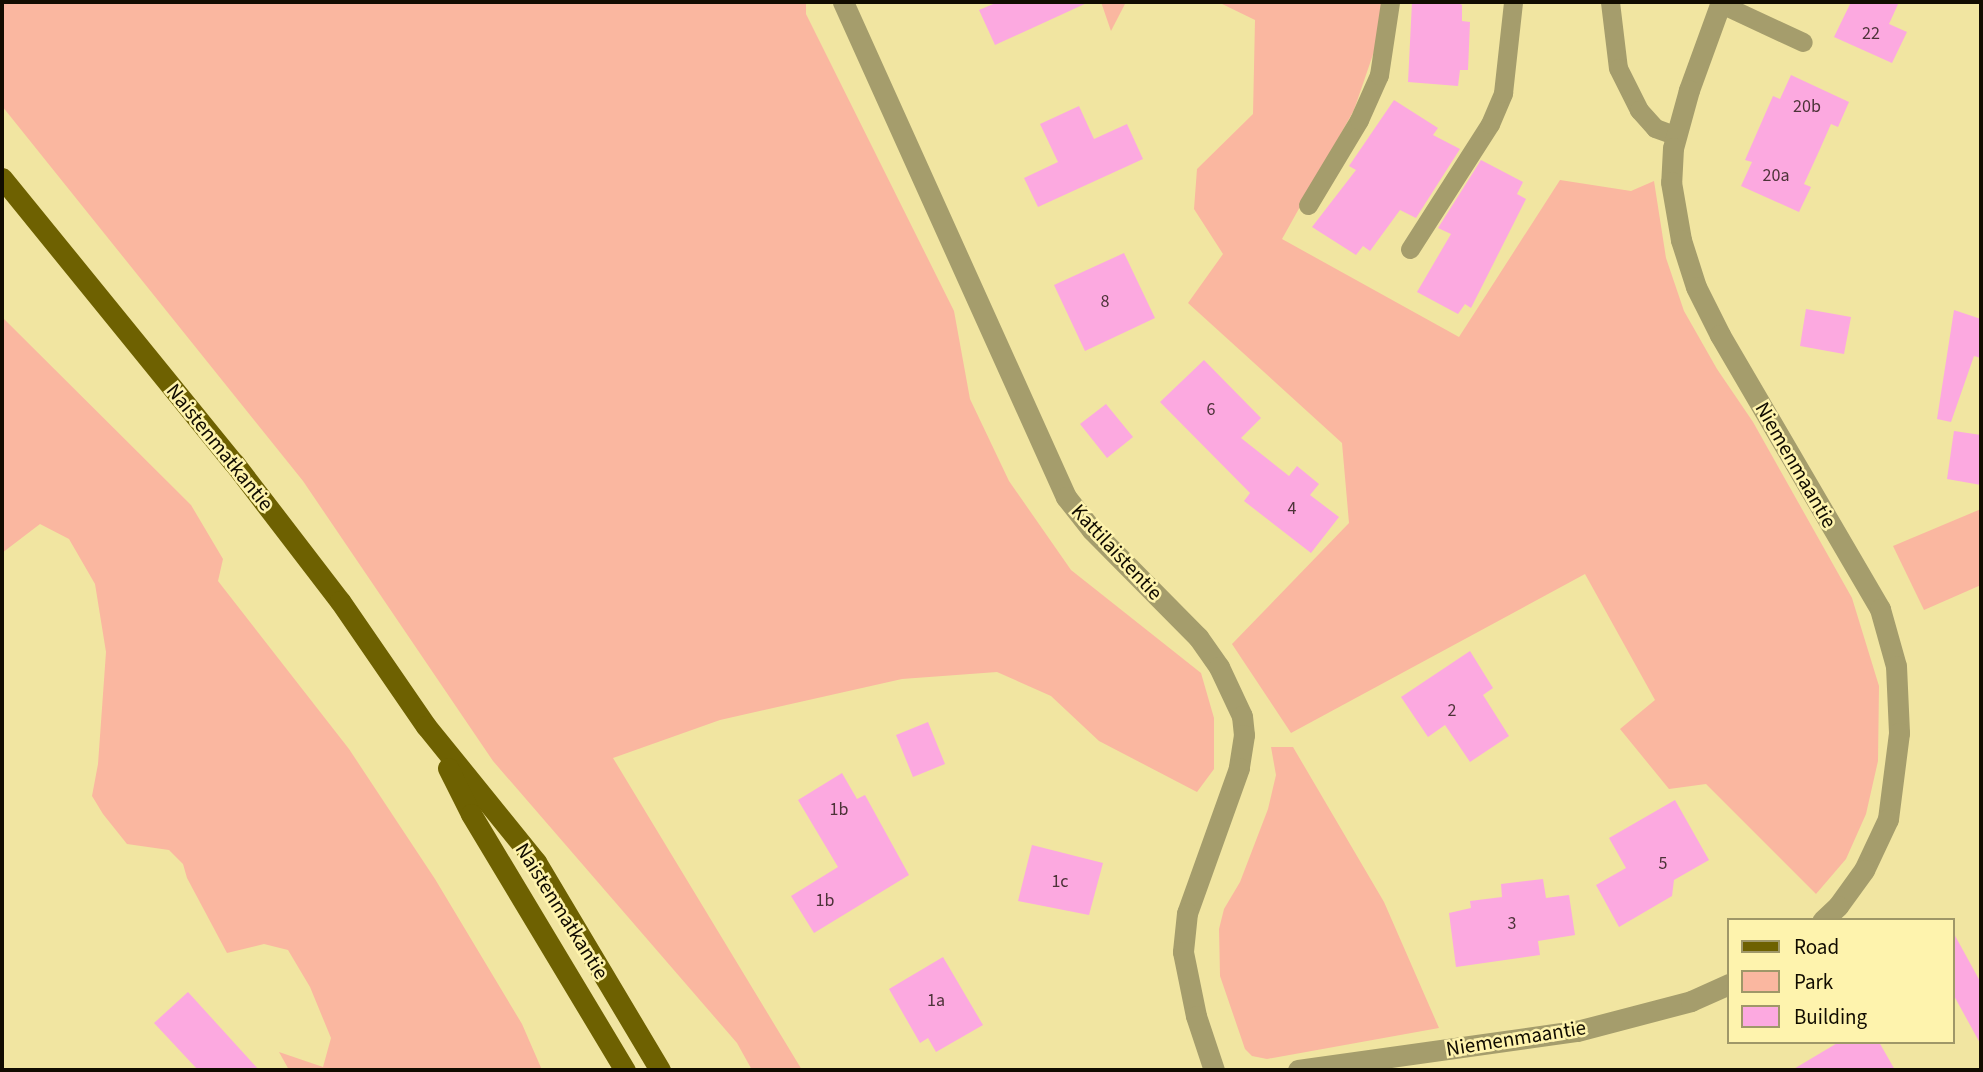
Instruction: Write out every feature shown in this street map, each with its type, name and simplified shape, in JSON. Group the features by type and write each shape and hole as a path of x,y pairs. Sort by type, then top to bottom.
{"main road":[{"name":"Naistenmatkantie","path":"2,178 234,463 340,601 426,726 536,862 660,1070"},
{"name":"Naistenmatkantie","path":"426,726 471,814 625,1070"}],"street":[{"name":"Kattilaistentie","path":"843,2 1066,497 1092,530 1198,637 1220,667 1242,716 1244,735 1239,768 1187,913 1183,952 1196,1016 1214,1070"},
{"name":"Niemenmaantie","path":"1721,3 1689,90 1677,136 1672,193 1681,240 1696,287 1720,335 1880,609 1896,666 1899,733 1888,819 1864,870 1838,906 1825,918"},
{"name":"Niemenmaantie","path":"1298,1070 1577,1031 1691,1001 1728,984"}],"lane":[{"path":"1308,205 1359,120 1379,75 1390,2"},
{"path":"1410,249 1490,124 1503,93 1509,59 1513,2"},
{"path":"1610,2 1618,68 1639,110 1655,128 1677,136"},
{"path":"1721,3 1803,42"}],"green space":[{"path":"2,2 806,2 806,14 954,311 970,399 1009,481 1071,570 1201,673 1214,718 1214,769 1197,792 1099,741 1051,696 997,672 902,679 720,720 613,758 802,1070 752,1070 737,1043 493,761 303,481 2,106"},
{"path":"1101,2 1126,2 1111,31"},
{"path":"1218,2 1383,2 1381,31 1354,110 1282,239 1459,337 1560,180 1631,191 1654,181 1666,258 1684,311 1717,369 1753,422 1852,598 1879,686 1878,761 1866,814 1846,859 1816,894 1706,784 1669,789 1620,729 1655,700 1585,574 1291,733 1232,644 1349,523 1342,443 1188,303 1223,254 1194,209 1197,169 1253,114 1255,20"},
{"path":"2,317 191,505 223,559 218,581 349,749 435,879 522,1024 542,1070 289,1070 279,1052 323,1067 331,1038 310,987 288,950 264,944 227,953 187,878 183,864 169,850 127,844 103,814 92,796 98,764 106,652 95,584 69,539 40,524 2,553"},
{"path":"1981,509 1981,585 1924,610 1893,546"},
{"path":"1271,747 1293,747 1384,902 1439,1028 1267,1059 1252,1056 1245,1049 1220,976 1219,929 1224,909 1240,882 1268,809 1276,775"}],"building":[{"path":"998,2 1089,2 995,45 979,10"},
{"path":"1412,2 1457,2 1462,5 1462,21 1470,22 1468,70 1460,70 1458,86 1408,82"},
{"path":"1851,2 1899,2 1889,24 1907,32 1892,63 1834,37"},
{"path":"1791,75 1849,102 1838,127 1831,124 1804,184 1811,187 1799,212 1741,186 1752,162 1745,160 1773,96 1780,99"},
{"path":"1394,100 1438,128 1433,135 1460,149 1416,218 1400,210 1370,251 1363,246 1356,255 1312,227 1356,170 1349,166"},
{"path":"1079,106 1094,139 1127,124 1143,159 1038,207 1024,178 1058,162 1040,124"},
{"path":"1481,160 1523,182 1517,194 1526,199 1471,308 1465,304 1458,314 1417,292 1451,234 1438,228"},
{"path":"1124,253 1155,318 1085,351 1054,285"},
{"path":"1806,309 1851,317 1844,354 1800,346"},
{"path":"1954,310 1981,319 1981,358 1974,356 1951,422 1937,419"},
{"path":"1204,360 1261,418 1241,438 1289,476 1297,466 1319,484 1310,495 1339,517 1311,553 1244,501 1250,493 1160,402"},
{"path":"1106,404 1133,437 1107,458 1080,424"},
{"path":"1954,431 1981,435 1981,485 1947,479"},
{"path":"1470,651 1493,688 1483,695 1509,736 1470,762 1445,725 1428,737 1401,697"},
{"path":"928,722 945,764 913,777 896,735"},
{"path":"842,773 857,799 865,795 909,875 814,933 791,896 838,867 798,800"},
{"path":"1675,800 1709,860 1674,880 1672,896 1619,927 1596,885 1626,868 1609,838"},
{"path":"1032,845 1103,863 1089,915 1018,901"},
{"path":"1543,879 1546,898 1569,895 1575,935 1538,941 1540,955 1456,967 1449,913 1471,908 1470,901 1502,897 1501,884"},
{"path":"1955,936 1981,983 1981,1045 1955,998"},
{"path":"943,957 983,1025 936,1052 928,1038 920,1043 889,989"},
{"path":"188,992 259,1070 198,1070 154,1023"},
{"path":"1836,1044 1880,1044 1895,1070 1792,1070"}]}
